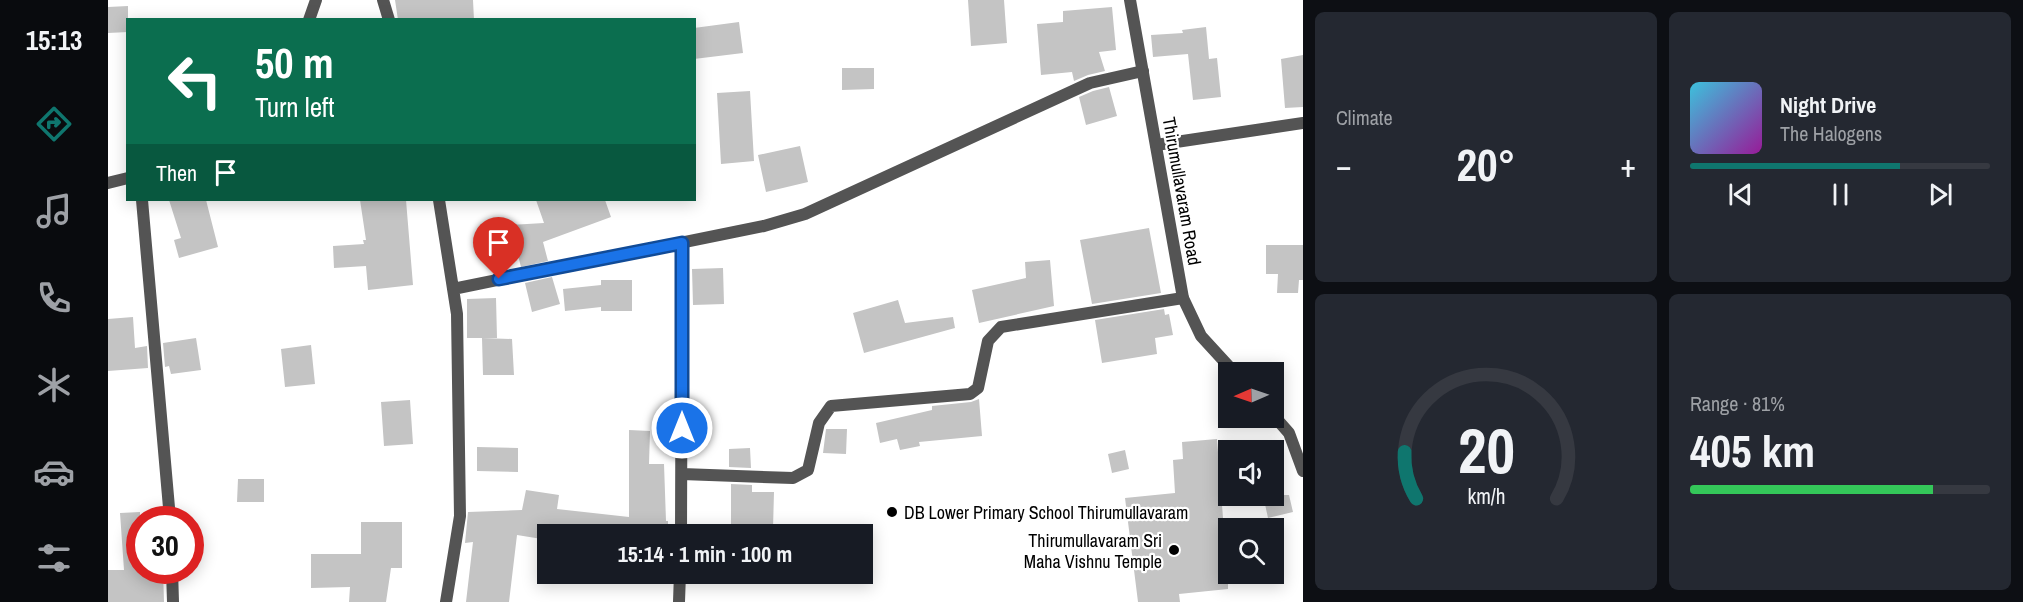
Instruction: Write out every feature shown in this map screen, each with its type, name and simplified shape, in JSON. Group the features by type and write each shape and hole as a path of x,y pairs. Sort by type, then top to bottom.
{"street":[{"path":"310,18 316,0"},
{"path":"383,0 388,18"},
{"name":"Thirumullavaram Road","path":"1130,0 1183,298 1201,336 1225,362"},
{"path":"453,289 765,226 805,214 1090,83 1143,71"},
{"path":"1156,145 1303,123"},
{"path":"108,183 126,178"},
{"path":"142,201 169,506"},
{"path":"439,201 457,314 460,516 446,602"},
{"path":"681,524 682,243"},
{"path":"682,474 793,478 808,470 819,423 831,406 970,394 978,388 988,341 1002,327 1183,298"},
{"path":"1284,428 1289,434 1303,471"},
{"path":"172,584 173,602"},
{"path":"679,602 680,584"}],"building":[{"path":"395,0 473,0 474,18 398,18"},
{"path":"968,0 1004,0 1007,43 971,46"},
{"path":"128,6 126,32 108,33 108,7"},
{"path":"1112,7 1116,50 1099,52 1105,71 1074,81 1072,72 1041,75 1037,24 1063,22 1063,11"},
{"path":"739,22 743,53 696,59 696,28"},
{"path":"1206,27 1209,59 1217,58 1221,97 1193,100 1188,54 1153,57 1151,35 1183,33 1182,30"},
{"path":"1303,55 1303,107 1285,108 1281,59"},
{"path":"842,68 874,68 874,89 842,90"},
{"path":"1109,87 1117,116 1086,125 1079,97"},
{"path":"750,91 754,161 721,164 717,93"},
{"path":"800,146 808,182 766,192 758,155"},
{"path":"169,201 206,201 218,247 179,258 174,240 181,238"},
{"path":"360,201 406,201 413,285 368,290 366,266 334,268 333,246 364,244 363,240 366,240"},
{"path":"536,201 605,201 611,217 543,242 548,261 521,267 510,225 544,223"},
{"path":"1149,228 1161,293 1092,304 1080,240"},
{"path":"1266,245 1303,245 1303,280 1299,280 1298,293 1277,293 1278,274 1266,274"},
{"path":"1050,260 1054,306 979,323 972,290 1026,278 1025,262"},
{"path":"723,268 724,304 693,305 692,269"},
{"path":"552,277 560,304 532,312 525,283"},
{"path":"601,280 632,280 632,311 601,311 601,307 565,311 563,289 601,285"},
{"path":"496,298 497,338 467,338 467,299"},
{"path":"898,300 905,323 953,317 955,328 864,353 853,313"},
{"path":"1164,309 1165,315 1169,314 1173,335 1155,338 1157,354 1102,363 1095,320"},
{"path":"133,317 135,348 147,346 148,368 108,371 108,319"},
{"path":"196,338 201,370 171,374 169,366 165,367 163,343"},
{"path":"482,338 512,339 514,375 483,375"},
{"path":"311,345 315,384 285,387 281,349"},
{"path":"979,399 982,436 919,442 920,446 900,450 897,439 880,443 876,423 932,410 932,406"},
{"path":"410,400 413,444 384,446 381,402"},
{"path":"826,429 847,429 846,454 823,453"},
{"path":"629,430 650,431 649,464 664,464 668,524 537,524 537,538 517,535 509,602 466,602 473,542 465,543 468,512 522,510 526,490 559,495 557,509 629,517"},
{"path":"1217,439 1218,506 1222,506 1223,518 1218,518 1218,584 1228,584 1228,589 1179,594 1180,602 1138,602 1125,498 1175,493 1173,460 1183,459 1182,442"},
{"path":"477,447 518,448 518,472 477,471"},
{"path":"750,448 751,468 729,467 729,449"},
{"path":"1125,450 1129,469 1112,473 1108,454"},
{"path":"238,479 264,479 264,502 237,502"},
{"path":"731,484 752,485 752,492 774,492 773,524 731,524"},
{"path":"1284,495 1289,495 1293,512 1268,518 1265,506 1284,506"},
{"path":"120,513 126,513 126,584 163,584 164,602 108,602 108,570 124,570"},
{"path":"361,522 402,522 402,568 391,568 386,602 349,602 350,587 311,588 311,554 361,554"}],"place":[{"name":"DB Lower Primary School Thirumullavaram","path":"892,512"},
{"name":"Thirumullavaram Sri Maha Vishnu Temple","path":"1174,550"}],"route":[{"path":"499,279 682,243 682,428"}]}
